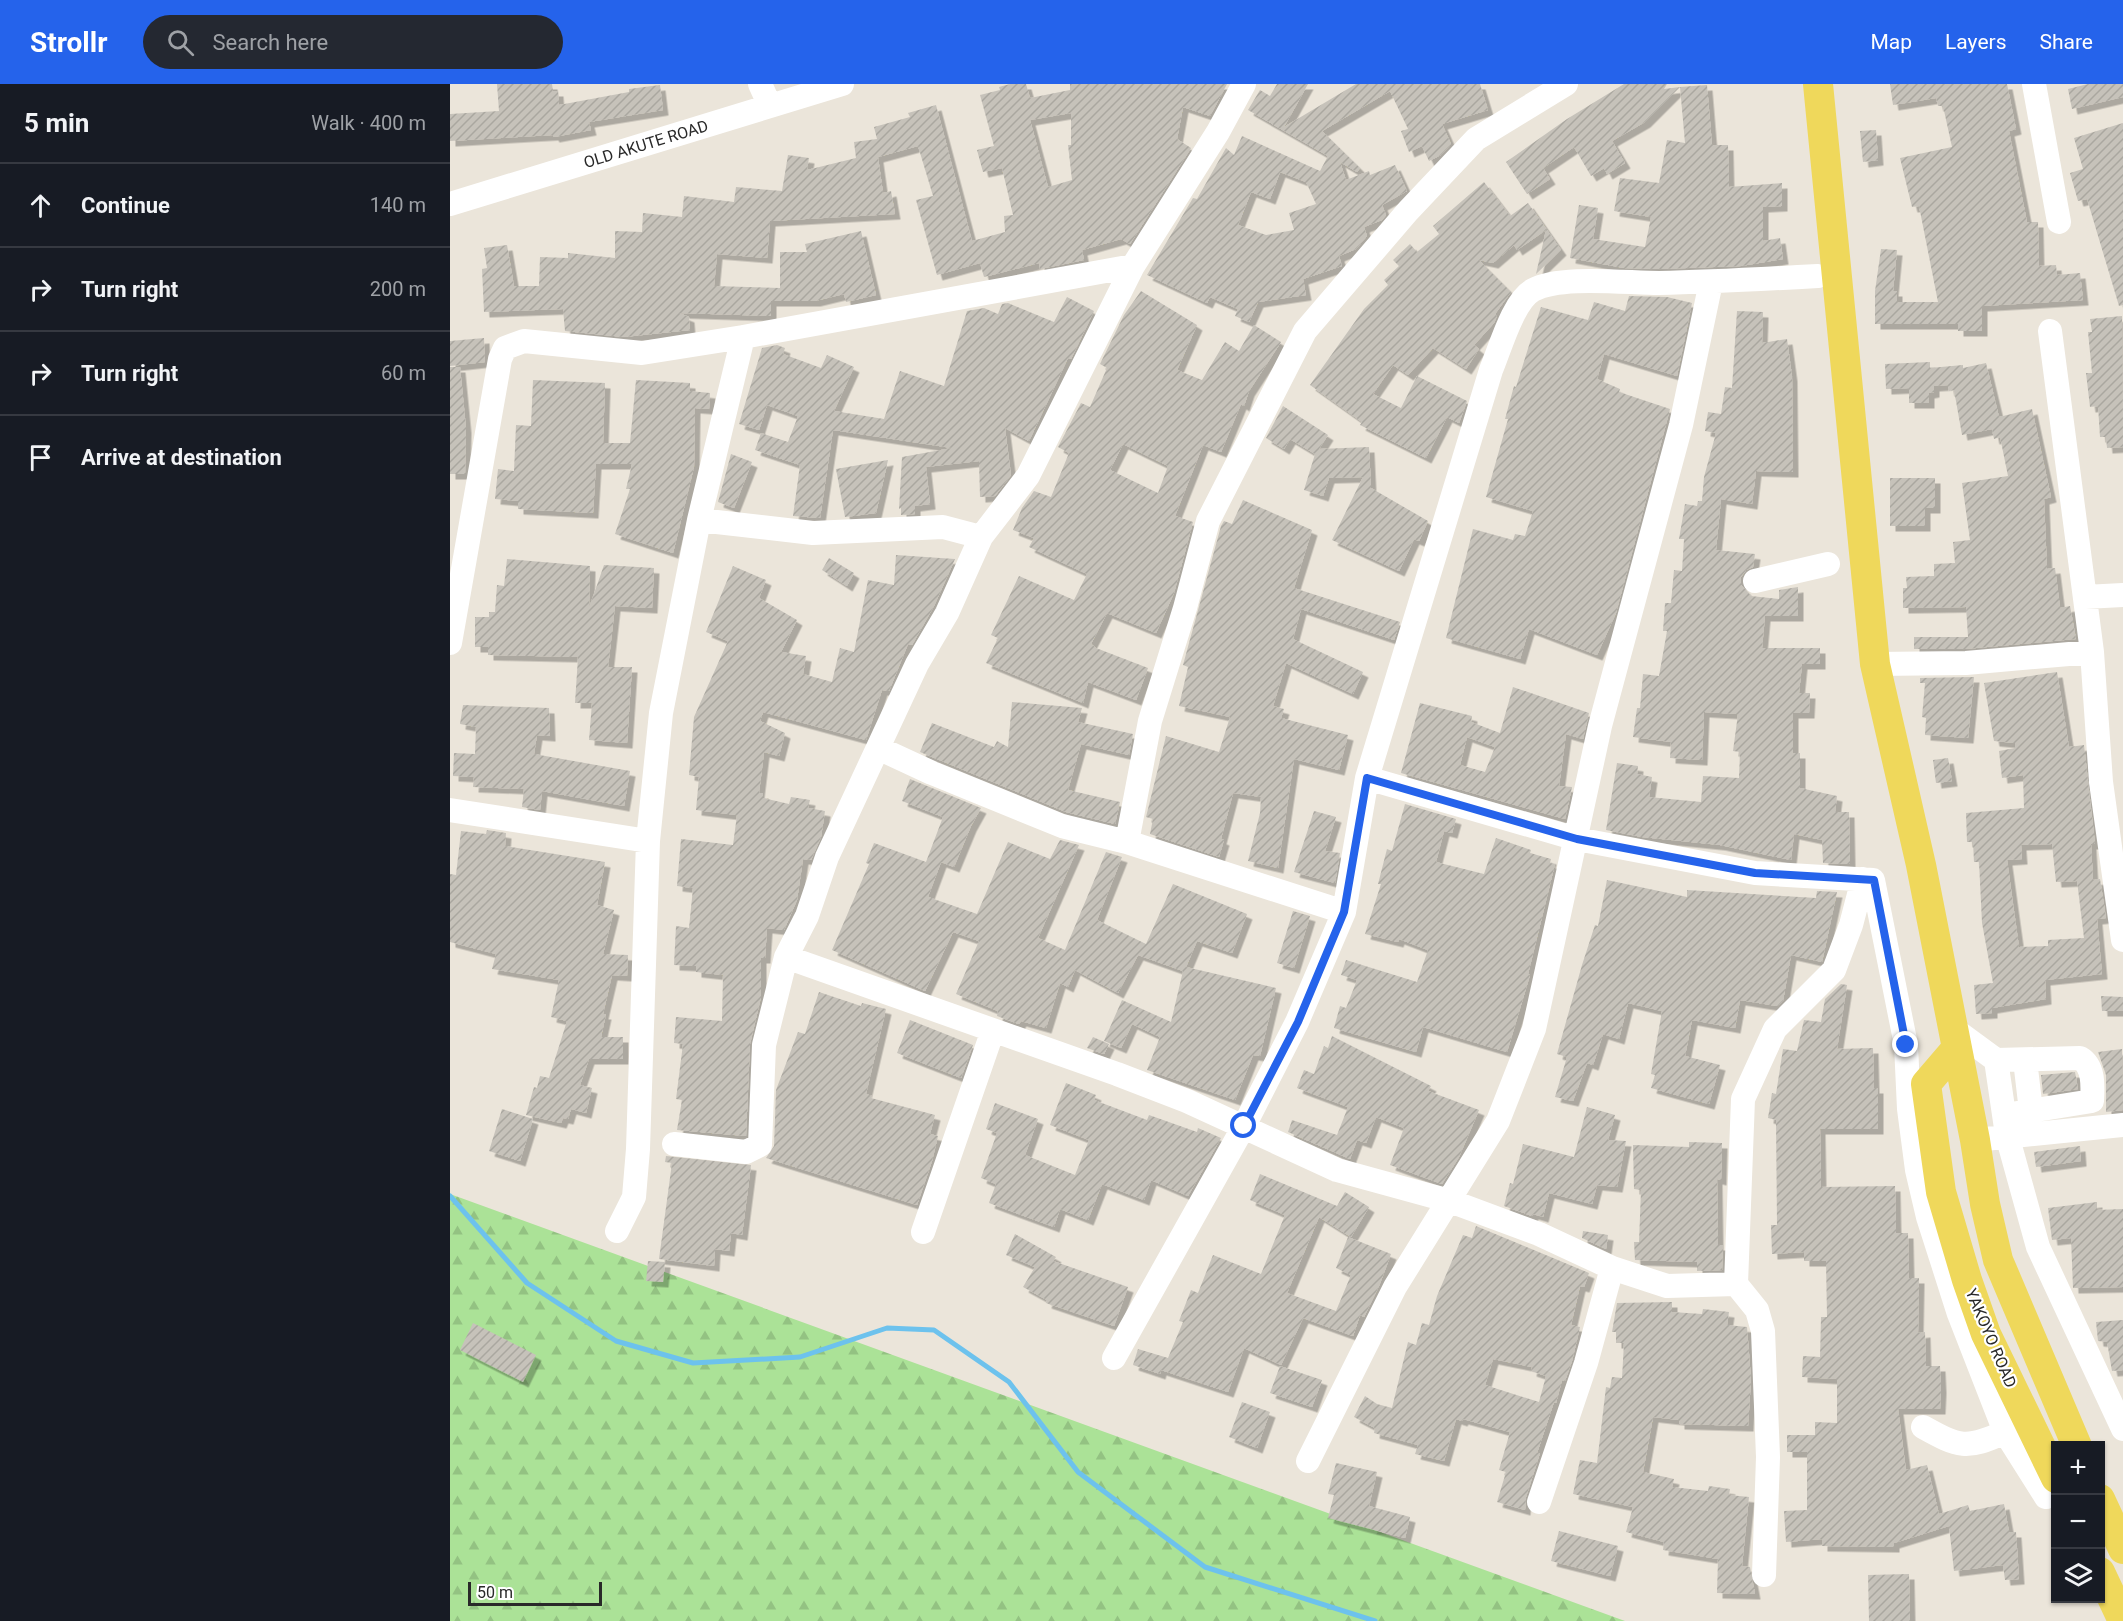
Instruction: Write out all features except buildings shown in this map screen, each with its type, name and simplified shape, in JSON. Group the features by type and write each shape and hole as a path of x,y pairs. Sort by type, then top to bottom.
{"main road":[{"path":"1818,84 1875,664 1921,865 1953,1038 1975,1140 1985,1204 1998,1260 2075,1441"},
{"name":"YAKOYO ROAD","path":"1953,1038 1926,1084 1941,1192 1986,1334 2051,1488"},
{"path":"2105,1510 2123,1549"},
{"path":"2105,1583 2123,1621"}],"street":[{"path":"760,84 770,106"},
{"name":"OLD AKUTE ROAD","path":"450,204 842,84"},
{"path":"674,1144 746,1152 760,1145 764,1045 786,957 807,916 827,857 917,664 947,612 981,537 1028,476 1133,266 1218,132 1244,84"},
{"path":"1127,842 1150,721 1185,608 1208,522 1305,331 1408,211 1476,139 1566,84"},
{"path":"2034,84 2059,222"},
{"path":"450,643 459,541 500,358 505,348 524,341 642,353 743,337 1133,266"},
{"path":"1114,1358 1244,1126 1298,1022 1344,912 1367,778 1491,370 1512,316 1531,291 1560,281 1617,284 1818,276"},
{"path":"1308,1461 1395,1287 1498,1121 1534,1029 1600,726 1682,426 1711,282"},
{"path":"2050,331 2092,652 2101,782 2123,940"},
{"path":"617,1231 634,1197 638,1149 648,841 661,713 699,520 743,337"},
{"path":"699,520 813,533 943,527 981,537"},
{"path":"1755,581 1828,564"},
{"path":"2085,597 2123,595"},
{"path":"1875,664 1966,663 2092,652"},
{"path":"879,748 932,773 1062,826 1127,842 1344,912"},
{"path":"1367,778 1577,839 1755,873 1874,880 1906,1045 1909,1109 1917,1170 1928,1216 1959,1314 2005,1432 2051,1488"},
{"path":"450,810 648,841"},
{"path":"1764,1575 1768,1457 1763,1331 1758,1310 1736,1284 1743,1099 1775,1029 1834,970 1851,925 1863,879"},
{"path":"786,957 1127,1077 1244,1126 1337,1170 1450,1201 1539,1234 1612,1268 1667,1286 1736,1284"},
{"path":"923,1232 993,1030"},
{"path":"1953,1038 1996,1060 2080,1058 2087,1062 2090,1068 2092,1101 2031,1111 1975,1140"},
{"path":"1996,1060 2006,1125 2038,1247 2123,1429"},
{"path":"2025,1060 2031,1111"},
{"path":"2006,1125 2123,1125"},
{"path":"1539,1502 1586,1363 1612,1268"},
{"path":"1923,1427 1953,1443 1978,1444 2005,1432"}],"green space":[{"path":"450,1194 1625,1621 450,1621"}],"waterway":[{"path":"450,1196 527,1283 616,1341 693,1363 800,1357 887,1328 934,1330 1009,1382 1078,1472 1205,1567 1375,1621"}],"route":[{"path":"1244,1126 1298,1022 1344,912 1367,778 1464,804 1577,839 1755,873 1874,880 1906,1045"}]}
